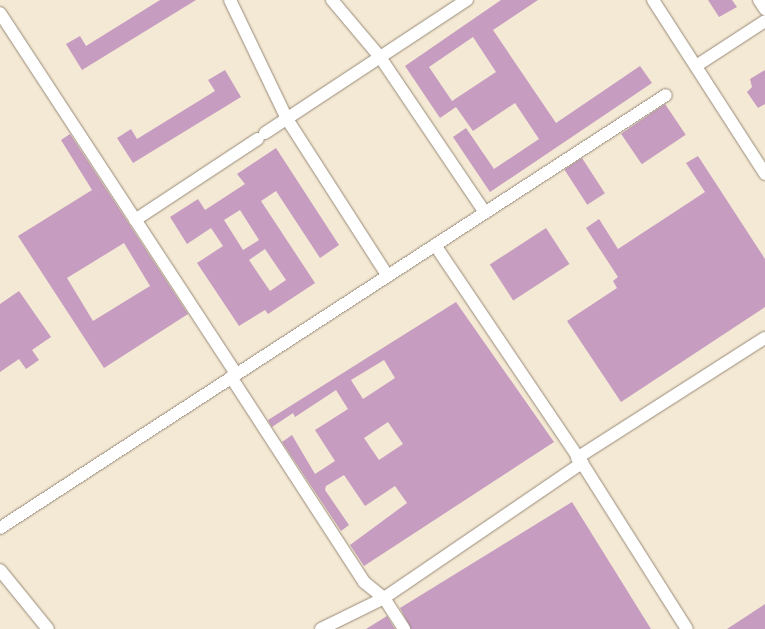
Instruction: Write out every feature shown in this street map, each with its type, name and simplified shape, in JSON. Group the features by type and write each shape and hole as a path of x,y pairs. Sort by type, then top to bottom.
{"street":[{"path":"230,0 287,119 387,274"},
{"path":"332,0 380,57 484,211"},
{"path":"135,220 467,0"},
{"path":"653,0 765,174"},
{"path":"759,0 765,9"},
{"path":"0,13 135,220 364,582 384,598 404,629"},
{"path":"696,66 765,21"},
{"path":"0,528 387,274 435,245 484,211 666,95"},
{"path":"435,245 579,461 687,629"},
{"path":"321,629 384,598 579,461 765,338"},
{"path":"0,570 48,629"}],"building":[{"path":"160,0 196,0 82,70 66,44 80,36 86,46"},
{"path":"501,0 538,0 493,30 556,123 640,66 652,83 490,192 453,137 466,128 494,169 539,139 515,103 473,131 456,107 440,118 405,66","holes":["473,37 496,72 452,101 429,67"]},
{"path":"708,0 732,0 737,7 719,17"},
{"path":"225,70 241,97 133,163 117,138 131,129 137,139 215,91 208,80"},
{"path":"765,70 765,104 758,108 747,92 752,87 750,79"},
{"path":"665,104 686,135 642,164 621,134"},
{"path":"70,134 188,314 104,368 18,236 92,190 61,140","holes":["124,243 150,286 93,321 67,278"]},
{"path":"276,148 339,245 320,258 276,191 261,201 315,283 268,314 265,310 239,326 197,263 223,246 211,228 187,244 170,217 198,199 205,210 245,184 237,174","holes":["240,210 259,240 243,250 224,220","265,249 286,280 270,291 249,260"]},
{"path":"698,156 765,259 765,307 621,402 567,321 617,288 613,281 618,277 586,228 599,219 618,249 705,192 686,163"},
{"path":"582,158 605,193 587,205 564,169"},
{"path":"546,228 569,264 513,301 490,264"},
{"path":"19,291 51,337 32,350 39,360 26,369 19,359 0,372 0,304"},
{"path":"456,302 554,442 364,566 350,545 407,503 395,486 365,506 344,475 326,486 325,490 349,525 341,531 282,442 292,435 315,474 335,461 315,430 348,409 336,390 295,417 293,413 272,427 268,420","holes":["384,360 395,378 363,399 351,380","388,422 403,444 379,460 364,438"]},
{"path":"572,502 651,629 411,629 400,608"},
{"path":"765,604 765,629 727,629"},
{"path":"387,616 395,629 366,629"}]}
